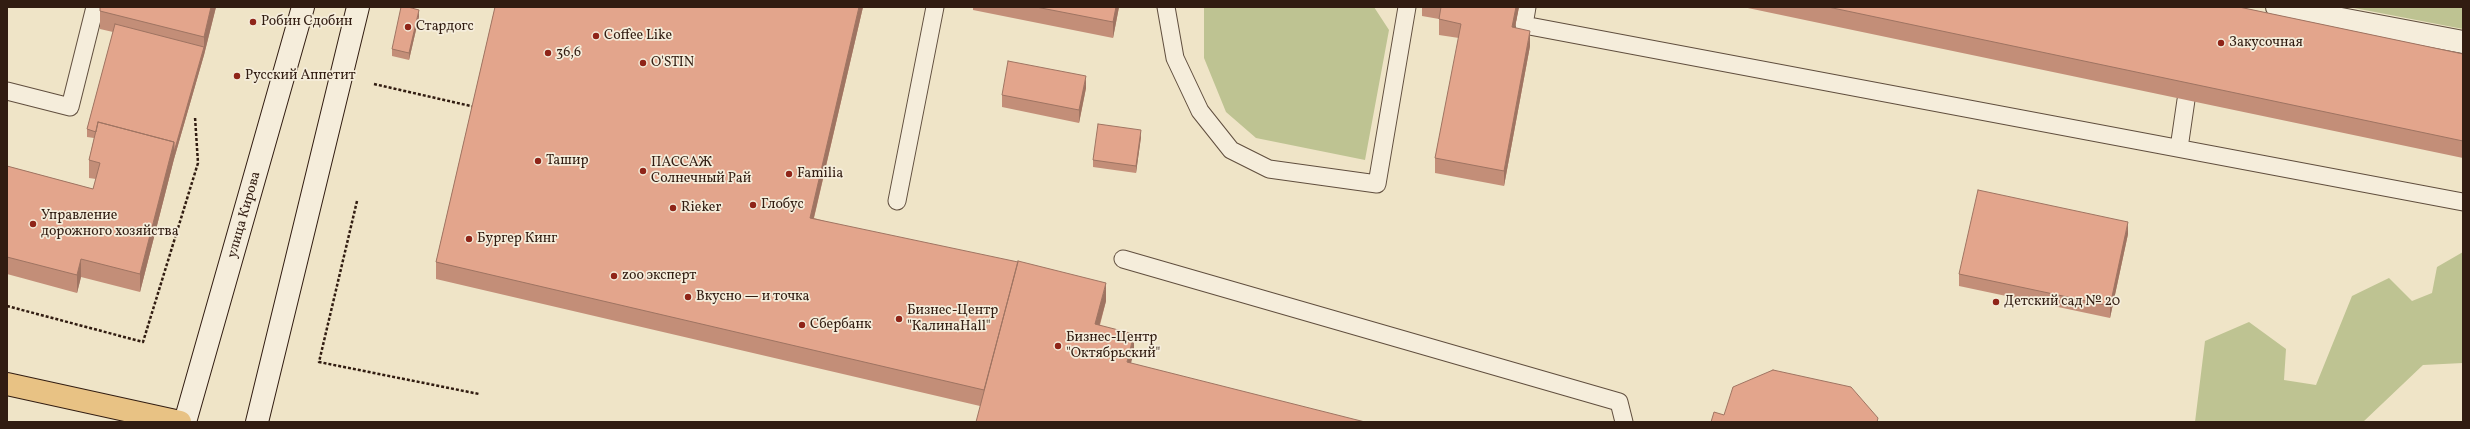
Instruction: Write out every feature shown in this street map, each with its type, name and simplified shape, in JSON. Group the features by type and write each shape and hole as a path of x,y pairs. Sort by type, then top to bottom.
{"main road":[{"name":"улица Кирова","path":"185,422 303,7"},
{"path":"258,422 358,7"},
{"path":"2277,7 2463,42"},
{"path":"7,384 180,422"}],"lane":[{"path":"7,91 70,107 94,7"},
{"path":"897,200 935,7"},
{"path":"1166,7 1175,58 1200,111 1231,150 1269,169 1377,184 1407,7"},
{"path":"1527,7 1524,25 2463,202"},
{"path":"2179,148 2186,100"},
{"path":"1123,258 1619,402 1624,422"}],"path":[{"path":"374,84 476,107"},
{"path":"7,306 143,342 198,163 195,116"},
{"path":"357,200 319,362 479,394"}],"green space":[{"path":"1204,7 1374,7 1389,30 1365,160 1256,138 1226,112 1204,58"},
{"path":"2349,7 2463,7 2463,29"},
{"path":"2463,252 2463,363 2423,365 2363,422 2195,422 2205,341 2249,322 2286,349 2284,380 2316,385 2352,296 2389,278 2412,301 2432,293 2437,267"}],"building":[{"path":"100,7 211,7 204,37 100,11"},
{"path":"401,7 419,10 409,53 392,49"},
{"name":"ПАССАЖ Солнечный Рай","path":"495,7 859,7 810,218 1018,262 984,390 436,262"},
{"path":"1036,7 1116,7 1113,22"},
{"path":"1441,7 1516,7 1512,27 1530,31 1504,171 1435,158 1461,24 1439,19"},
{"path":"1828,7 2239,7 2463,54 2463,141"},
{"path":"115,24 204,47 174,152 174,142 98,122 96,132 87,129"},
{"path":"1008,61 1086,76 1079,110 1002,95"},
{"path":"98,122 174,142 140,274 81,259 77,275 7,257 7,166 93,189 100,163 89,160"},
{"path":"1098,124 1141,130 1136,166 1093,160"},
{"path":"1978,190 2128,222 2110,306 1959,274"},
{"name":"Бизнес-Центр \"Октябрьский\"","path":"1018,261 1106,283 1095,324 1134,334 1127,362 1365,422 976,422"},
{"path":"1773,370 1851,387 1878,418 1877,422 1711,422 1714,412 1724,415 1733,387"}],"place":[{"name":"Робин Сдобин","path":"253,22"},
{"name":"Стардогс","path":"408,27"},
{"name":"Coffee Like","path":"596,36"},
{"name":"Закусочная","path":"2221,43"},
{"name":"36,6","path":"548,53"},
{"name":"O'STIN","path":"643,63"},
{"name":"Русский Аппетит","path":"237,76"},
{"name":"Ташир","path":"538,161"},
{"name":"ПАССАЖ Солнечный Рай","path":"643,171"},
{"name":"Familia","path":"789,174"},
{"name":"Глобус","path":"753,205"},
{"name":"Rieker","path":"673,208"},
{"name":"Управление дорожного хозяйства","path":"33,224"},
{"name":"Бургер Кинг","path":"469,239"},
{"name":"zoo эксперт","path":"614,276"},
{"name":"Вкусно — и точка","path":"688,297"},
{"name":"Детский сад № 20","path":"1996,302"},
{"name":"Бизнес-Центр \"КалинаHall\"","path":"899,319"},
{"name":"Сбербанк","path":"802,325"},
{"name":"Бизнес-Центр \"Октябрьский\"","path":"1058,346"}]}
